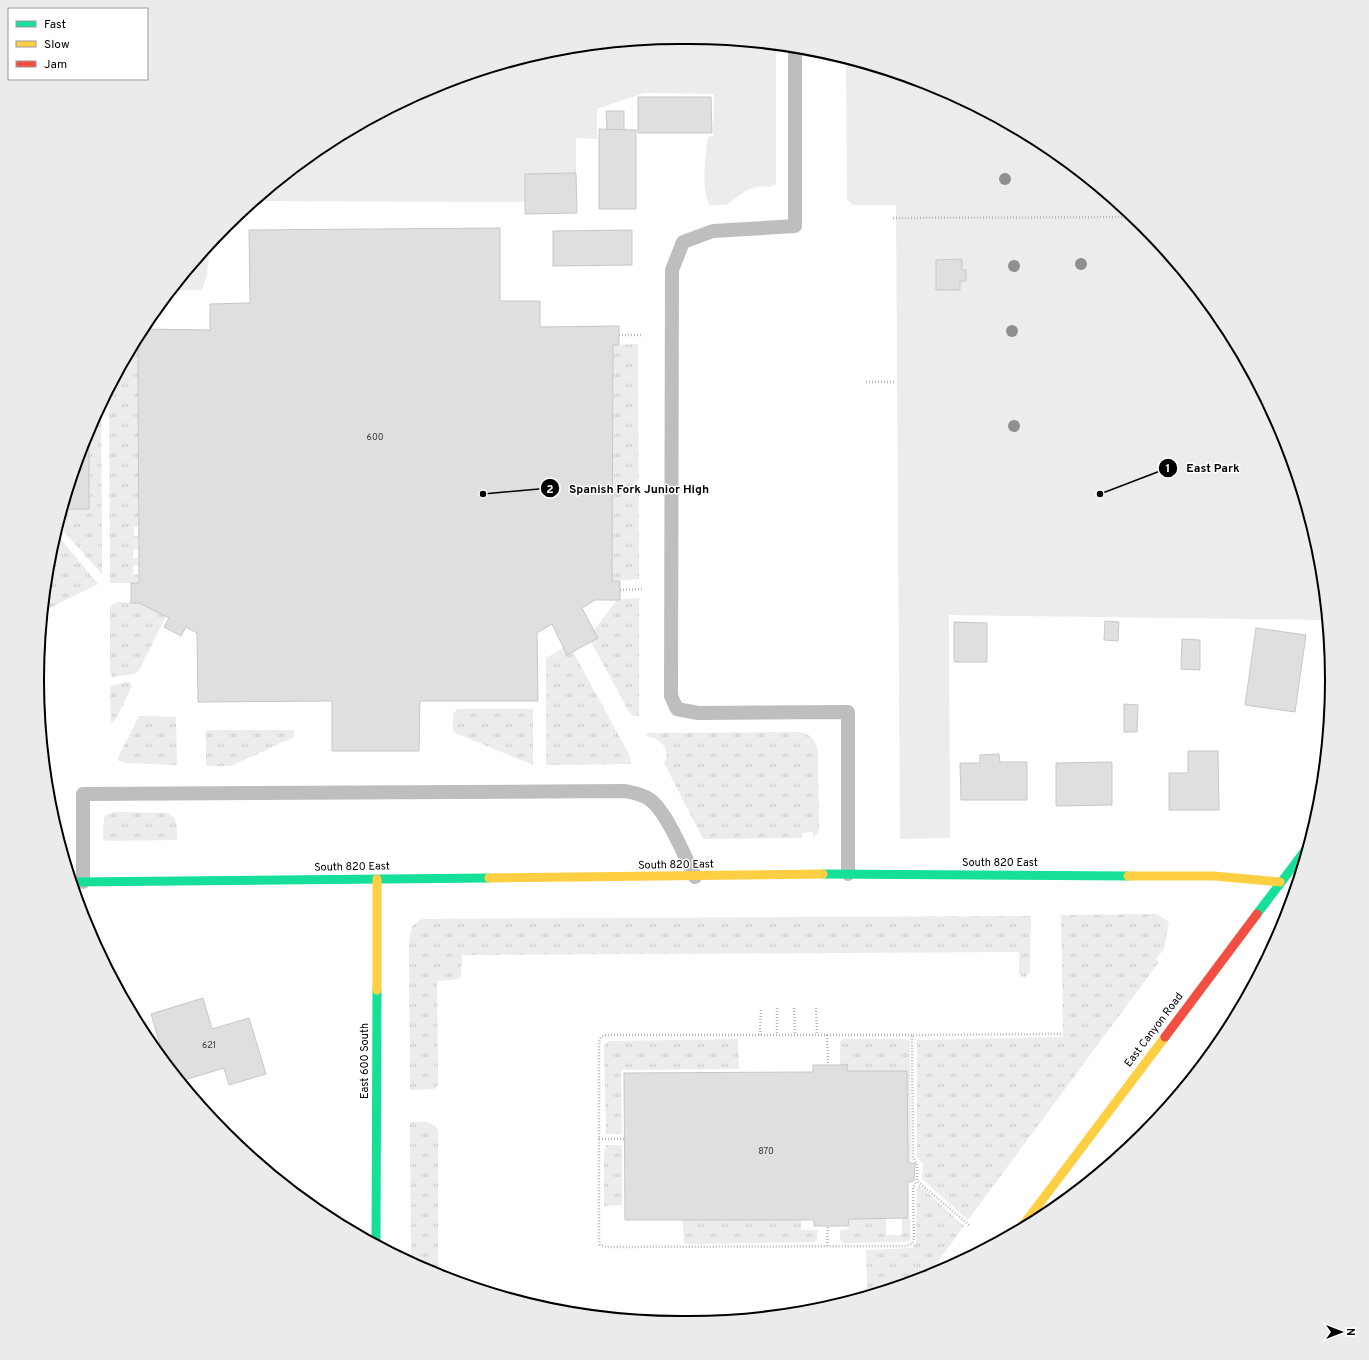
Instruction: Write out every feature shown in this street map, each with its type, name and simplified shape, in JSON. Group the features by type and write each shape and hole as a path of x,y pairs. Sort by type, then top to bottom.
{"street":[{"name":"East Canyon Road","path":"1029,1217 1299,858"},
{"name":"South 820 East","path":"78,882 695,877 848,874 1214,876 1280,882"},
{"name":"East 600 South","path":"376,1238 377,879"}],"lane":[{"path":"795,53 795,226 713,231 683,242 672,270 671,696 677,709 698,713 848,712 848,874"},
{"path":"78,882 82,794 625,791 638,793 650,800 659,810 695,877"}],"path":[{"path":"893,218 1124,216"},
{"path":"619,335 642,335"},
{"path":"866,382 894,382"},
{"path":"620,590 643,589"},
{"path":"760,1036 761,1008"},
{"path":"777,1008 777,1036"},
{"path":"794,1008 795,1036"},
{"path":"816,1008 817,1036"},
{"path":"917,1181 913,1186 914,1238 912,1244 906,1246 606,1247 600,1245 598,1042 601,1037 605,1036 1063,1034"},
{"path":"912,1035 913,1157 917,1164 917,1181 969,1225"},
{"path":"828,1036 828,1065"},
{"path":"598,1139 625,1139"},
{"path":"828,1226 828,1246"}],"green space":[{"path":"638,45 731,45 776,50 776,184 770,187 760,186 747,190 726,205 709,205 705,188 704,171 708,137 713,136 714,94 644,93 597,109 597,139 576,138 576,173 525,174 525,202 262,201 293,175 362,129 437,92 515,66 556,56 597,49"},
{"path":"846,64 893,78 932,92 970,110 1007,129 1076,175 1139,230 1167,261 1194,293 1240,362 1277,437 1291,476 1303,515 1313,556 1320,597 1322,620 949,615 950,838 900,839 896,205 853,205 847,200"},
{"path":"209,253 207,275 202,290 178,290"},
{"path":"638,344 639,579 612,581 613,345"},
{"path":"138,348 138,527 134,527 134,536 138,536 138,549 133,550 133,558 138,558 138,565 133,566 133,575 138,574 139,583 110,583 109,401"},
{"path":"101,418 102,574 62,530 68,509 89,509 89,445"},
{"path":"60,538 98,584 48,609"},
{"path":"639,598 639,716 633,716 629,712 591,642 598,638 594,630 617,600"},
{"path":"117,602 139,603 166,616 139,671 134,674 112,677 110,673 110,606"},
{"path":"564,648 573,652 629,754 631,764 546,765 546,658"},
{"path":"129,682 132,686 115,721 111,723 110,688 112,685"},
{"path":"457,709 533,709 533,765 453,732 453,714"},
{"path":"139,716 176,717 177,765 125,763 117,760"},
{"path":"206,730 294,730 294,737 231,766 206,766"},
{"path":"797,732 812,738 816,744 818,752 819,832 813,837 813,832 802,833 802,838 703,839 664,763 667,753 666,749 656,739 646,736 647,733"},
{"path":"114,812 168,813 172,815 176,821 177,840 106,841 103,838 104,816"},
{"path":"1157,914 1169,922 1164,949 1156,959 1159,962 968,1220 922,1179 923,1165 917,1156 917,1040 1063,1037 1061,915"},
{"path":"1031,916 1030,972 1025,977 1020,976 1019,973 1019,952 462,955 461,975 459,979 437,981 438,1085 434,1089 410,1090 409,942 412,926 422,919"},
{"path":"738,1039 739,1069 621,1070 622,1134 606,1134 604,1047 609,1041"},
{"path":"844,1039 904,1039 910,1041 911,1163 908,1163 907,1071 847,1071 847,1065 840,1065 840,1041"},
{"path":"410,1122 422,1122 430,1123 436,1127 438,1131 437,1268 411,1256"},
{"path":"607,1145 622,1145 622,1205 604,1206 604,1149"},
{"path":"919,1185 964,1226 933,1267 864,1291 867,1287 866,1250 912,1248 916,1243 917,1188"},
{"path":"886,1218 886,1235 902,1235 902,1218 910,1218 911,1240 904,1242 844,1243 840,1240 840,1230 848,1229 849,1219"},
{"path":"683,1220 801,1220 801,1230 817,1230 817,1240 814,1242 684,1244"}],"building":[{"path":"638,97 711,97 712,133 638,133"},
{"path":"606,111 624,111 624,130 607,130"},
{"path":"599,129 636,130 636,209 599,209"},
{"path":"576,173 577,213 525,214 525,174"},
{"path":"500,228 500,301 540,301 540,327 619,326 619,345 613,345 612,581 620,581 620,600 595,600 582,608 598,638 567,655 552,624 537,633 538,701 420,701 419,751 332,751 332,701 198,702 197,633 186,627 181,636 164,627 169,618 139,603 131,603 131,583 139,583 138,348 150,329 210,330 210,304 250,303 249,230"},
{"path":"632,230 632,265 553,266 553,231"},
{"path":"962,259 962,270 966,270 966,281 960,281 960,290 936,290 936,260"},
{"path":"89,445 89,509 68,509"},
{"path":"1105,621 1119,622 1118,641 1104,640"},
{"path":"954,622 987,623 987,662 954,662"},
{"path":"1256,628 1306,635 1295,712 1245,705"},
{"path":"1182,639 1200,640 1200,670 1181,669"},
{"path":"1124,704 1138,705 1137,732 1124,732"},
{"path":"1188,751 1218,751 1219,810 1169,810 1169,773 1188,773"},
{"path":"999,754 1000,762 1027,762 1027,800 961,800 960,763 980,763 980,755"},
{"path":"1112,762 1112,805 1056,806 1056,763"},
{"path":"203,998 212,1029 249,1018 266,1074 229,1085 224,1068 186,1080 161,1047 151,1014"},
{"path":"813,1065 847,1065 847,1071 907,1071 908,1163 915,1163 914,1181 908,1182 908,1218 849,1219 848,1226 814,1226 814,1220 625,1220 624,1073 813,1072"}],"traffic: fast":[{"path":"1257,914 1299,859"},
{"path":"823,874 1128,876"},
{"path":"77,882 489,878"},
{"path":"376,1238 377,990"}],"traffic: slow":[{"path":"489,878 823,874"},
{"path":"1128,876 1214,876 1280,882"},
{"path":"377,879 377,990"},
{"path":"1029,1217 1165,1037"}],"traffic: jam":[{"path":"1165,1037 1257,914"}],"place":[{"name":"Spanish Fork Junior High","path":"483,494"},
{"name":"East Park","path":"1100,494"}]}
